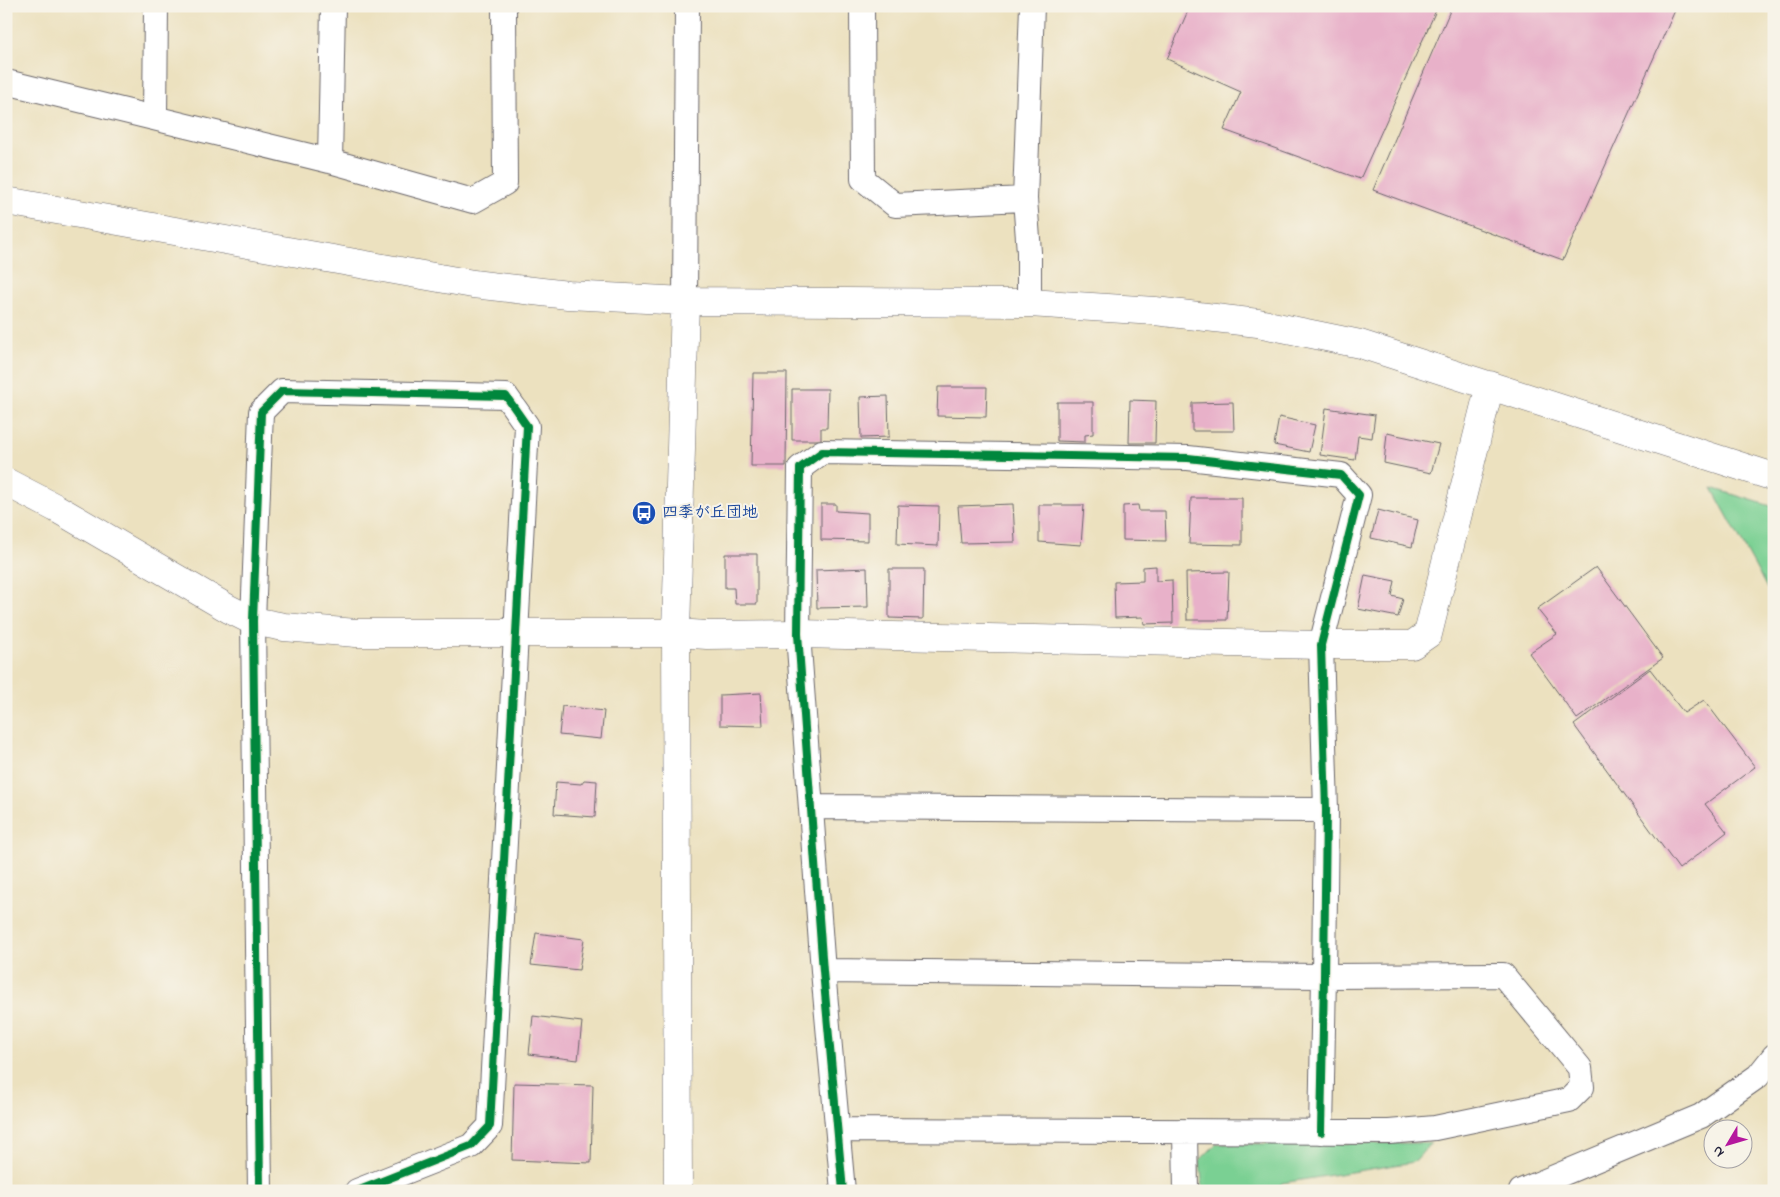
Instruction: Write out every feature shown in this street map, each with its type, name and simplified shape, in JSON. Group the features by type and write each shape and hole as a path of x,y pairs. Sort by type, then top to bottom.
{"street":[{"path":"155,118 156,6"},
{"path":"330,161 334,6"},
{"path":"6,82 330,161 473,201 505,183 504,6"},
{"path":"678,1191 676,633 686,301 686,6"},
{"path":"862,6 862,179 895,204 1025,200"},
{"path":"1029,303 1029,252 1025,200 1032,6"},
{"path":"6,201 473,284 568,295 686,301 1029,303 1156,311 1258,323 1360,344 1774,477"},
{"path":"6,482 56,508 229,609 253,621 284,626 356,633 798,634 1321,646 1412,645 1428,634 1490,386"},
{"path":"260,1191 253,621 261,412 282,391 506,396 527,426 490,1126 471,1146 357,1191"},
{"path":"843,1191 823,971 798,634 800,468 822,452 1188,458 1341,474 1359,495 1321,646 1326,810 1321,1132"},
{"path":"811,806 1326,810"},
{"path":"823,971 1324,976 1503,975 1580,1068 1582,1087 1569,1100 1435,1128 1389,1132 838,1130"},
{"path":"1521,1191 1701,1116 1758,1076 1774,1056"},
{"path":"1185,1132 1186,1191"}],"green space":[{"path":"1712,488 1774,507 1774,601"},
{"path":"1431,1143 1414,1162 1282,1183 1276,1191 1203,1191 1200,1160 1216,1144"}],"building":[{"path":"1190,6 1438,6 1360,179 1224,130 1241,92 1167,59"},
{"path":"1452,6 1677,6 1563,260 1373,190"},
{"path":"753,373 787,373 786,466 751,466"},
{"path":"938,387 987,387 986,417 937,416"},
{"path":"792,389 828,389 827,428 821,428 821,440 792,440"},
{"path":"888,396 889,437 861,438 860,397"},
{"path":"1130,400 1156,401 1155,443 1129,443"},
{"path":"1057,402 1093,402 1093,434 1085,435 1085,442 1057,441"},
{"path":"1233,402 1234,431 1192,431 1192,403"},
{"path":"1326,408 1375,415 1372,438 1358,436 1355,460 1320,455"},
{"path":"1279,417 1315,425 1309,452 1274,445"},
{"path":"1387,433 1439,444 1431,473 1384,463"},
{"path":"1191,498 1242,498 1242,545 1189,544"},
{"path":"821,504 836,504 836,511 868,513 868,541 821,540"},
{"path":"1013,504 1015,542 961,543 958,506"},
{"path":"898,505 939,506 938,546 897,544"},
{"path":"1039,505 1084,505 1081,545 1039,542"},
{"path":"1138,505 1139,511 1165,511 1166,541 1123,540 1123,506"},
{"path":"1378,510 1418,520 1412,547 1371,538"},
{"path":"725,554 757,554 757,604 735,604 734,588 725,588"},
{"path":"1156,566 1156,581 1172,580 1173,623 1144,624 1143,617 1115,618 1114,582 1143,581 1143,567"},
{"path":"1596,567 1663,658 1577,719 1529,653 1557,634 1537,609"},
{"path":"867,568 868,607 817,608 816,570"},
{"path":"889,569 924,569 923,619 889,618"},
{"path":"1229,572 1227,620 1187,620 1186,573"},
{"path":"1365,575 1395,581 1392,596 1403,599 1398,617 1358,609"},
{"path":"1650,669 1684,713 1704,700 1755,767 1705,804 1727,832 1679,869 1574,725"},
{"path":"761,693 763,726 720,725 720,695"},
{"path":"562,706 604,711 601,739 559,735"},
{"path":"584,780 597,781 595,817 554,814 556,782 581,784"},
{"path":"536,933 584,939 579,970 531,965"},
{"path":"533,1016 582,1022 578,1060 529,1054"},
{"path":"514,1083 593,1085 591,1163 512,1160"}],"cycle path":[{"path":"260,1191 253,621 261,412 282,391 506,396 527,426 490,1126 471,1146 357,1191"},
{"path":"843,1191 823,971 798,634 800,468 822,452 1188,458 1341,475 1359,495 1321,645 1326,810 1321,1132"}],"place":[{"name":"四季が丘団地","path":"644,513"}]}
